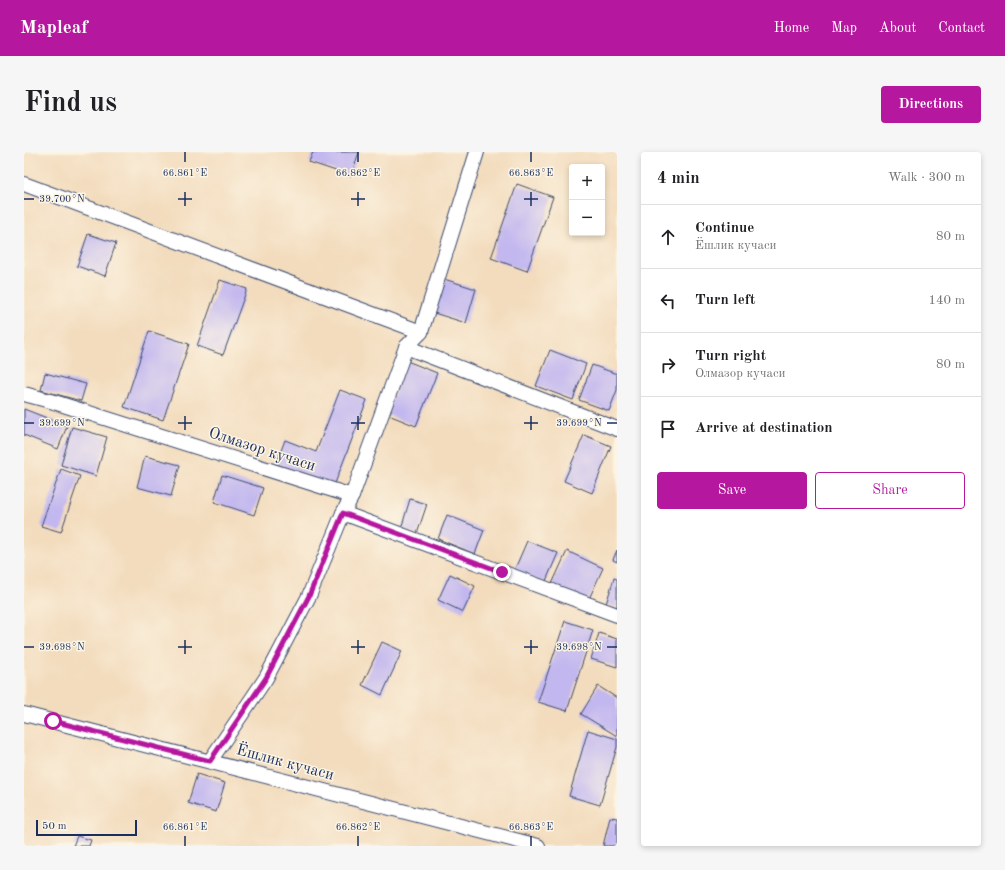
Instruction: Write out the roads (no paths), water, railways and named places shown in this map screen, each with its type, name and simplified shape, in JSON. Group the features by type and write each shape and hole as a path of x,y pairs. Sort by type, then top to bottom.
{"street":[{"path":"210,761 266,678 309,596 343,513 352,496 406,347 421,332 477,152"},
{"path":"24,184 421,332"},
{"path":"406,347 617,429"},
{"name":"Олмазор кучаси","path":"24,394 54,402 352,496"},
{"path":"343,513 617,615"},
{"name":"Ёшлик кучаси","path":"24,714 538,846"}]}
